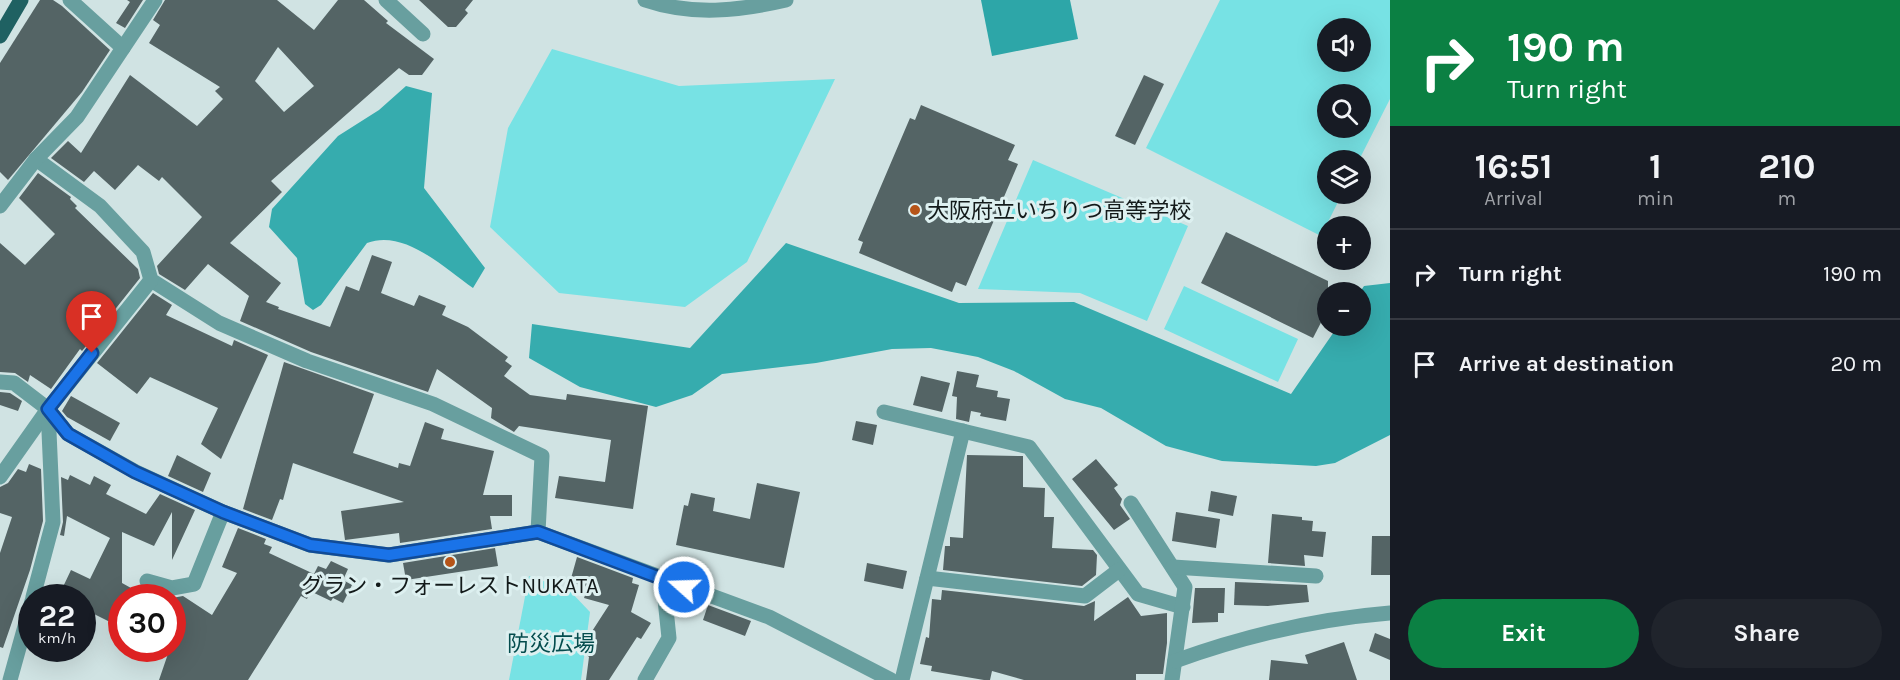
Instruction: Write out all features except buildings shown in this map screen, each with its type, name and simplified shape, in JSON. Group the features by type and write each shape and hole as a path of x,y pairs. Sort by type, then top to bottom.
{"main road":[{"path":"0,36 21,0"}],"street":[{"path":"70,0 123,48"},
{"path":"0,206 36,159 77,117 155,0"},
{"path":"386,0 423,34"},
{"path":"645,0 702,11 743,10 786,0"},
{"path":"36,159 99,206 129,236 143,252 151,280 219,323 307,361 433,404 542,456 538,532"},
{"path":"0,477 48,409 151,280"},
{"path":"0,382 14,383 48,409 68,434 135,472 223,512 310,545 389,555 538,532 663,580 769,617 891,680"},
{"path":"36,584 53,522 48,409"},
{"path":"884,412 1029,447 1138,594 1183,607"},
{"path":"902,680 963,431"},
{"path":"1131,503 1185,587 1172,680"},
{"path":"147,581 172,588 194,584 223,512"},
{"path":"1173,567 1316,576"},
{"path":"927,578 1085,596 1119,570"},
{"path":"645,680 669,638 663,580"},
{"path":"1174,661 1233,640 1346,616 1390,613"},
{"path":"10,680 18,651"}],"green space":[{"path":"1220,0 1390,0 1390,99 1371,136 1371,84 1317,84 1317,138 1370,138 1364,150 1317,150 1317,204 1337,204 1331,216 1317,216 1317,234 1146,148"},
{"path":"552,49 679,86 835,79 747,262 685,307 559,293 490,227 508,128"},
{"path":"1033,160 1188,226 1147,321 1080,293 978,289"},
{"path":"1184,286 1298,339 1278,382 1164,329"},
{"name":"防災広場","path":"529,576 569,590 590,612 581,680 509,680"}],"shaded area":[{"path":"981,0 1070,0 1078,39 992,56"},
{"path":"406,86 432,93 424,188 485,268 473,288 437,261 410,246 396,241 381,240 367,243 321,305 313,310 305,304 297,258 269,227 272,209 338,136 379,110"},
{"path":"786,243 959,303 1074,302 1291,394 1331,336 1371,336 1371,285 1390,283 1390,435 1335,463 1316,466 1222,461 1166,446 1101,408 1065,399 1014,371 978,357 931,348 892,349 816,363 722,374 692,395 656,407 580,387 529,358 532,324 690,348"}],"place":[{"name":"大阪府立いちりつ高等学校","path":"915,210"},
{"name":"グラン・フォーレストNUKATA","path":"450,562"}],"route":[{"path":"92,353 48,409 68,434 135,472 223,512 310,545 389,555 538,532 684,587"}]}
